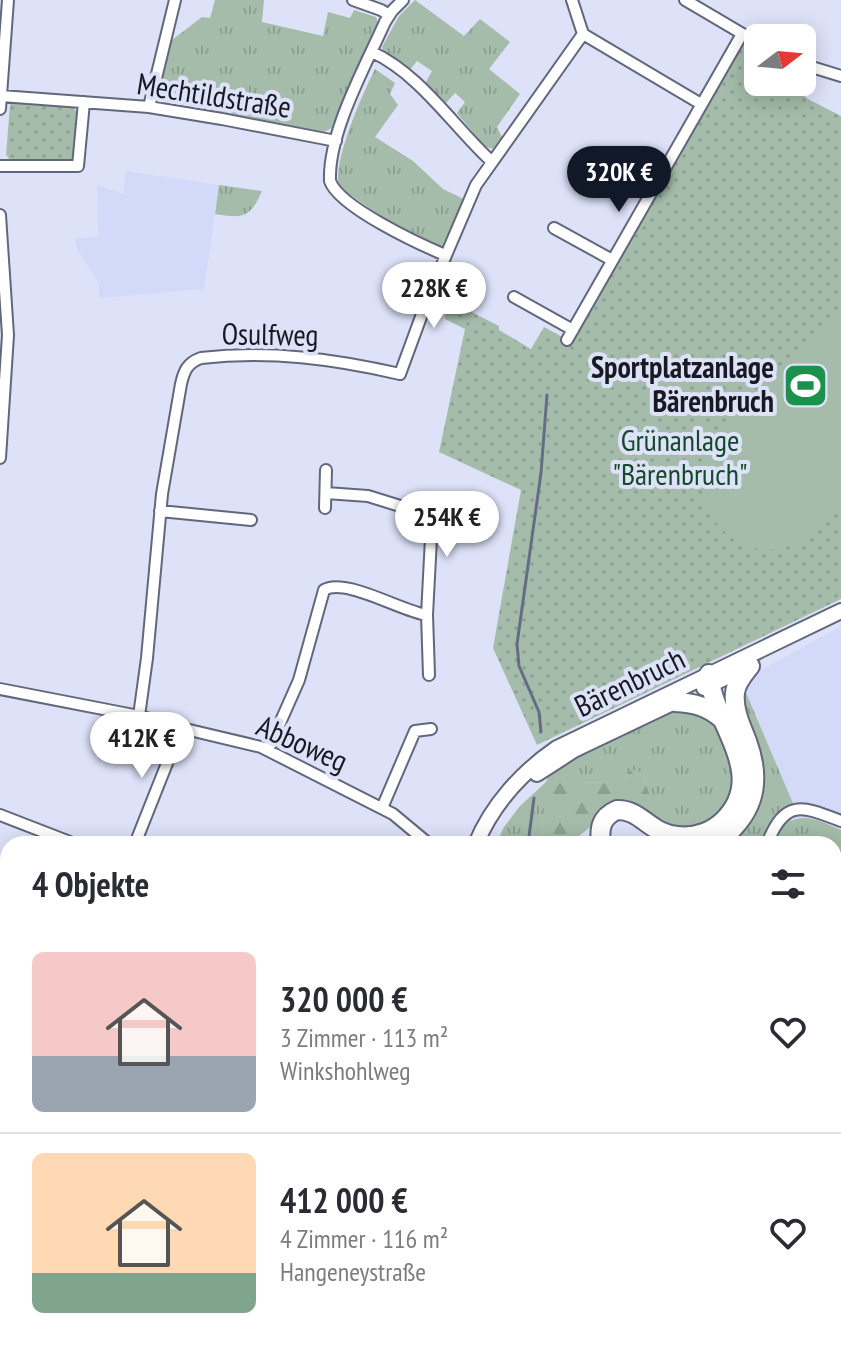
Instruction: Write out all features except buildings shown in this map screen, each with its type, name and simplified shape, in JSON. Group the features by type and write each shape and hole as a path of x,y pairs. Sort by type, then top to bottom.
{"highway":[{"path":"600,836 601,823 617,810 631,812 663,834 676,836 700,834 725,819 737,801 742,777 731,721 735,694 741,677 750,666"},
{"path":"712,680 753,764 754,787 750,802 741,820 726,836"},
{"path":"675,702 698,704 731,721"}],"main road":[{"name":"Bärenbruch","path":"488,836 511,800 541,771 574,750 675,702 841,611"},
{"name":"Bärenbruch","path":"480,836 502,798 522,776 565,743 750,666 841,621"}],"street":[{"path":"0,109 8,0"},
{"path":"149,107 175,0"},
{"path":"353,0 389,15"},
{"path":"403,0 389,15 349,105 336,141 329,178 337,194 399,234 445,255"},
{"path":"572,0 583,34 701,104"},
{"path":"514,297 570,335 742,34 685,0"},
{"name":"Osulfweg","path":"139,716 160,511 185,369 201,358 239,354 353,363 400,374 471,194 491,161 583,34"},
{"path":"372,52 428,95 491,161"},
{"path":"816,68 841,76"},
{"name":"Mechtildstraße","path":"1,96 149,107 336,141"},
{"path":"0,166 78,166 84,102"},
{"path":"593,159 650,194"},
{"path":"0,215 8,335 0,458"},
{"path":"554,228 612,260"},
{"path":"325,508 326,470"},
{"path":"326,493 368,496 429,515 432,519 427,615 429,675"},
{"path":"160,511 251,520"},
{"path":"268,750 299,680 324,590 335,586 360,592 427,615"},
{"name":"Abboweg","path":"0,689 139,716 252,744 393,814 419,836"},
{"path":"138,836 181,728"},
{"path":"382,808 415,731 431,729"},
{"path":"770,836 783,815 795,809 811,810 841,821"},
{"path":"0,815 54,836"}],"shaded area":[{"path":"126,171 219,185 204,289 99,298 99,284 76,247 75,238 98,237 97,185 123,194"},
{"path":"841,626 841,836 785,836 795,808 744,688 756,673"}],"green space":[{"path":"215,0 264,0 262,22 323,36 328,12 350,18 354,10 376,17 378,22 332,128 324,132 161,100 159,96 168,43 202,17 210,18"},
{"path":"415,0 464,36 480,19 510,42 489,69 520,94 497,127 502,137 493,149 484,146 457,113 465,102 455,93 446,103 425,84 432,71 417,61 409,71 384,53 382,47 399,16"},
{"name":"Grünanlage \"Bärenbruch\"","path":"742,34 744,96 804,96 841,116 841,599 537,745 493,648 521,490 439,452 465,329 445,319 448,300 499,326 499,330 531,349 544,327 566,339"},
{"path":"375,69 395,83 390,94 398,105 375,137 413,161 443,189 466,200 445,246 439,246 386,220 339,187 344,145"},
{"path":"12,103 72,106 80,116 76,160 71,163 13,163 6,155"},
{"path":"219,185 262,191 250,211 239,216 225,216 215,214"},
{"name":"Sportplatzanlage Bärenbruch","path":"841,317 841,505 817,529 795,544 768,549 750,547 721,529 711,515 702,482 705,463 697,454"},
{"path":"744,688 795,808 791,821 810,818 841,830 841,836 732,836 742,827 739,704"},
{"path":"687,707 716,721 736,766 730,805 702,828 667,828 642,813 647,788 644,778 627,772 625,780 606,783 547,782 543,836 500,836 520,806 546,782 550,773 672,710"},
{"path":"638,770 644,778 653,806 651,810 601,810 579,836 543,836 546,781 606,783 619,777 625,780 627,772"}],"waterway":[{"path":"541,732 539,712 519,666 517,644 541,473 547,395"},
{"path":"529,836 534,798"}],"place":[{"name":"Sportplatzanlage Bärenbruch","path":"805,385"}]}
